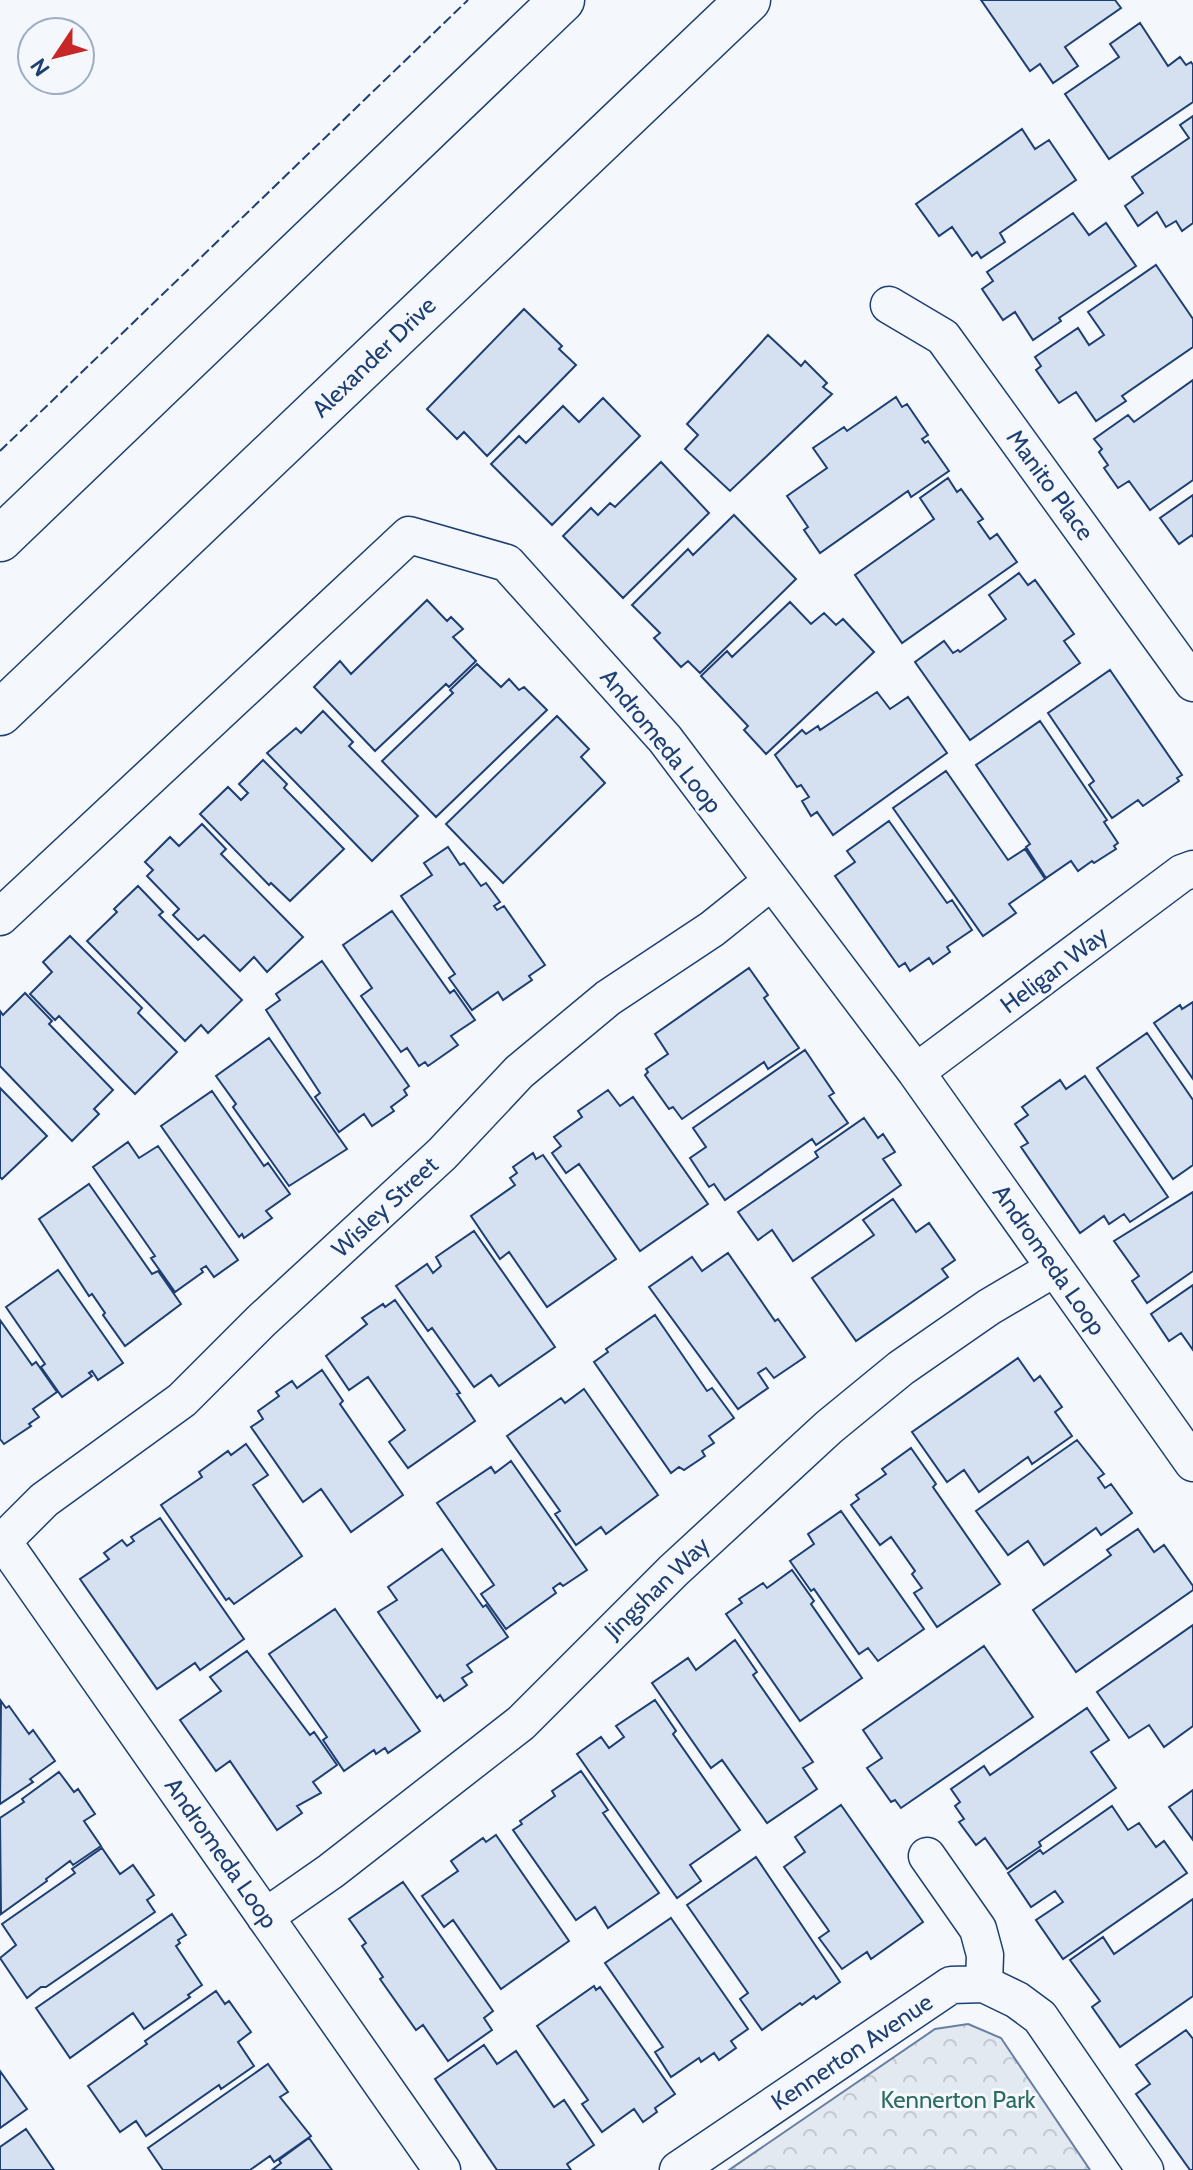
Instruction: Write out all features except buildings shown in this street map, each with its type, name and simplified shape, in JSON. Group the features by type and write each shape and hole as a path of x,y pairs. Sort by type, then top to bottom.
{"main road":[{"path":"0,539 562,0"},
{"name":"Alexander Drive","path":"0,713 748,0"}],"street":[{"name":"Manito Place","path":"889,305 943,337 1193,683"},
{"name":"Andromeda Loop","path":"0,917 409,535 507,563 665,739 916,1072 1193,1463"},
{"name":"Heligan Way","path":"916,1072 1182,873 1193,869"},
{"name":"Wisley Street","path":"1,1539 44,1500 182,1400 261,1321 442,1154 519,1072 608,998 712,929 772,881"},
{"name":"Jingshan Way","path":"265,1917 331,1871 521,1723 673,1571 829,1427 914,1359 989,1307 1055,1268"},
{"name":"Andromeda Loop","path":"1,1539 442,2170"},
{"path":"927,1856 978,1929 985,1955 984,1984 1017,2000 1040,2017 1145,2170"},
{"name":"Kennerton Avenue","path":"678,2170 951,1985 984,1984"}],"green space":[{"name":"Kennerton Park","path":"968,2024 1001,2038 1090,2170 729,2170 935,2029"}],"fence":[{"path":"0,451 468,0"}]}
